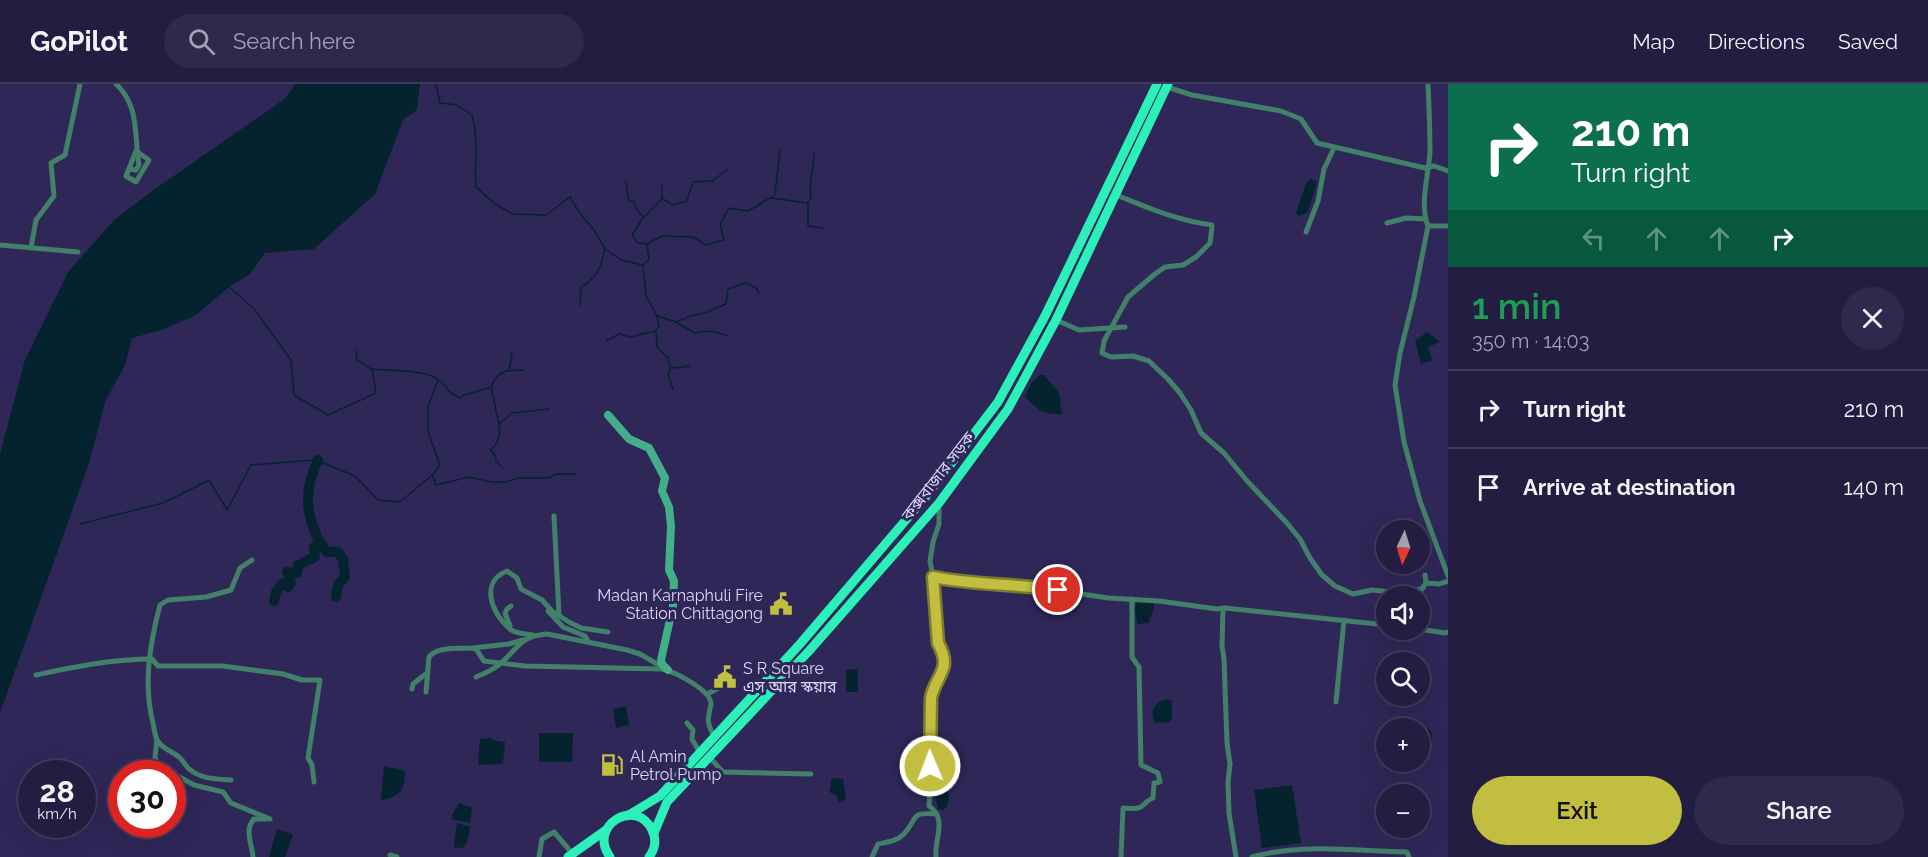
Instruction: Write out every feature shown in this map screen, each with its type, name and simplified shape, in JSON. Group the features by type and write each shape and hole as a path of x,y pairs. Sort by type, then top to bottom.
{"highway":[{"name":"কক্সবাজার সড়ক","path":"654,833 667,802 809,651 939,504 1008,409 1056,320 1116,195 1164,85"},
{"name":"কক্সবাজার সড়ক","path":"570,855 606,830 613,822 660,796 800,644 928,494 998,402 1164,85"},
{"path":"627,816 633,816 648,823 654,833 657,857"},
{"path":"606,830 604,842 610,857"},
{"path":"649,857 654,847"}],"street":[{"path":"31,248 36,220 54,196 51,163 65,155 80,84"},
{"path":"116,84 123,90 134,112 136,151 126,176 136,182 149,160 136,151"},
{"path":"1428,84 1429,166 1425,202 1425,219 1428,226 1395,385 1404,442 1420,501 1448,576"},
{"path":"1164,85 1192,95 1292,114 1301,119 1317,143 1425,168 1429,166 1448,171"},
{"path":"1306,232 1318,201 1324,169 1334,148"},
{"path":"1116,195 1160,212 1191,222 1212,225 1212,227 1210,243 1196,256 1183,265 1165,267 1128,297 1104,341 1102,353 1111,357 1134,356 1149,361 1168,379 1191,410 1201,433 1224,453 1287,523 1300,539 1322,575 1335,586 1353,594 1372,590 1400,593 1422,589 1426,583 1425,575"},
{"path":"1388,223 1406,218 1425,219"},
{"path":"1428,226 1448,226"},
{"path":"0,245 78,252"},
{"path":"1056,320 1078,330 1125,327"},
{"path":"608,415 629,439 648,448 665,478 662,491 669,507 671,526 669,570 674,581 674,606 661,660 668,670"},
{"path":"936,857 940,822 935,810 929,806 929,724 933,688 944,670 942,652 938,643 930,561 939,524 939,504"},
{"path":"554,516 559,615"},
{"path":"252,560 240,567 231,590 206,597 168,600 160,605 147,687 150,714 157,740 155,757 158,765 194,785 223,792 231,803 270,819 254,819 250,824 248,837 252,845 253,857"},
{"path":"608,632 581,628 559,615 543,600 521,589 516,578 507,571 498,574 492,582 491,591 495,612 512,630 533,635 547,634 588,641 634,652 694,684 707,694 711,705 708,724 714,737"},
{"path":"933,577 954,581 1028,585 1108,598 1376,623"},
{"path":"1426,583 1439,584 1448,581"},
{"path":"526,591 563,627 585,636 588,641"},
{"path":"1121,857 1123,808 1141,807 1146,800 1153,798 1155,783 1160,782 1158,773 1141,765 1139,667 1132,657 1132,599"},
{"path":"511,606 505,613 512,630"},
{"path":"1222,608 1222,646 1230,764 1229,813 1236,857"},
{"path":"1336,702 1344,620"},
{"path":"1430,631 1448,632"},
{"path":"426,692 431,653 509,644 533,635"},
{"path":"476,677 501,664 524,640"},
{"path":"472,648 476,649 484,661 501,664 668,670"},
{"path":"36,675 100,662 152,659 158,666 223,666 283,674 302,681 320,680 308,758 312,765 314,782"},
{"path":"412,689 413,684 427,673"},
{"path":"707,694 717,689"},
{"path":"687,723 693,730 692,738 700,753"},
{"path":"157,740 166,749 180,757 195,773 211,779 231,780"},
{"path":"709,757 723,772 811,774"},
{"path":"872,857 878,844 895,841 904,833 915,816 921,813 937,814"},
{"path":"539,857 542,839 554,832 570,855"},
{"path":"1252,857 1303,848 1407,852 1409,857"},
{"path":"390,855 397,857"}],"water":[{"path":"295,84 420,84 417,110 403,120 375,194 314,249 265,253 250,274 229,287 196,315 162,330 132,338 125,365 105,402 89,463 0,713 0,454 25,360 68,272 114,220 286,98"},
{"path":"1311,179 1317,182 1308,212 1300,216 1296,213 1306,183"},
{"path":"1427,332 1440,342 1428,347 1432,360 1421,364 1415,341"},
{"path":"1040,375 1044,375 1059,393 1062,414 1051,414 1041,410 1025,396 1032,382"},
{"path":"1137,602 1154,603 1149,623 1137,624 1135,609"},
{"path":"857,669 858,692 846,692 846,670"},
{"path":"1166,699 1172,701 1172,718 1170,722 1155,723 1152,715 1154,708"},
{"path":"626,706 629,725 616,728 613,709"},
{"path":"1430,730 1432,733 1430,745"},
{"path":"539,733 573,733 572,762 539,762"},
{"path":"492,738 492,740 505,742 503,764 478,765 480,739"},
{"path":"384,766 405,771 405,778 397,795 381,800"},
{"path":"832,778 843,779 846,799 839,802 836,795 829,792"},
{"path":"1292,785 1301,843 1262,848 1254,790"},
{"path":"942,788 948,791 949,796 944,810 938,809 934,792"},
{"path":"459,803 472,808 470,823 452,819"},
{"path":"457,823 470,827 467,842 462,849 459,847 456,849 454,846"},
{"path":"277,829 293,835 285,857 269,857"}],"waterway":[{"path":"436,84 440,103 457,105 472,115 476,142 476,187 495,204 513,214 546,215 570,197 605,249 621,260 643,265 646,296 657,316 659,327 655,331 630,337 619,334 606,341"},
{"path":"775,193 780,150"},
{"path":"808,202 811,199 814,153"},
{"path":"663,199 673,205 687,201 693,182 712,181 727,170"},
{"path":"626,182 629,201 634,202 643,217"},
{"path":"644,264 649,260 647,244 638,243 632,235 643,218 662,199 662,184"},
{"path":"647,244 662,236 693,237 706,245 724,240 720,224 729,208 748,211 775,195"},
{"path":"771,198 808,203 808,226 823,228"},
{"path":"580,305 581,287 598,271 605,249"},
{"path":"676,322 726,304 728,289 746,283 756,288 759,293"},
{"path":"229,287 254,309 291,360 294,395 328,415 376,393 372,369 416,372 433,376 449,392 460,398 491,387 499,424 512,413 549,409"},
{"path":"658,316 676,322 695,333 711,332 728,336"},
{"path":"656,332 657,347 668,358 670,366 676,368 690,366"},
{"path":"357,351 356,359 371,369"},
{"path":"509,369 511,353"},
{"path":"670,367 668,374 673,389"},
{"path":"492,386 503,372 523,370"},
{"path":"80,524 163,503 209,480 227,510 251,465 316,460 355,476 378,500 400,502 432,475 440,465 428,431 428,406 438,380"},
{"path":"499,425 498,439 490,450 503,468"},
{"path":"274,601 276,592 282,584 288,587 291,583 287,572 297,573 298,565 315,557 314,548 319,541 309,511 308,491 318,460"},
{"path":"433,476 436,485 469,477 505,482 519,478 549,478 556,474 576,474"},
{"path":"319,541 327,552 338,552 343,559 345,577 338,585 336,597"}],"place":[{"name":"Madan Karnaphuli Fire Station Chittagong","path":"781,604"},
{"name":"S R Square এস আর স্কয়ার","path":"725,677"},
{"name":"Al Amin Petrol Pump","path":"612,765"}],"route":[{"path":"930,766 931,698 933,688 944,670 942,652 938,643 933,577 1011,586 1028,585 1058,590"}]}
